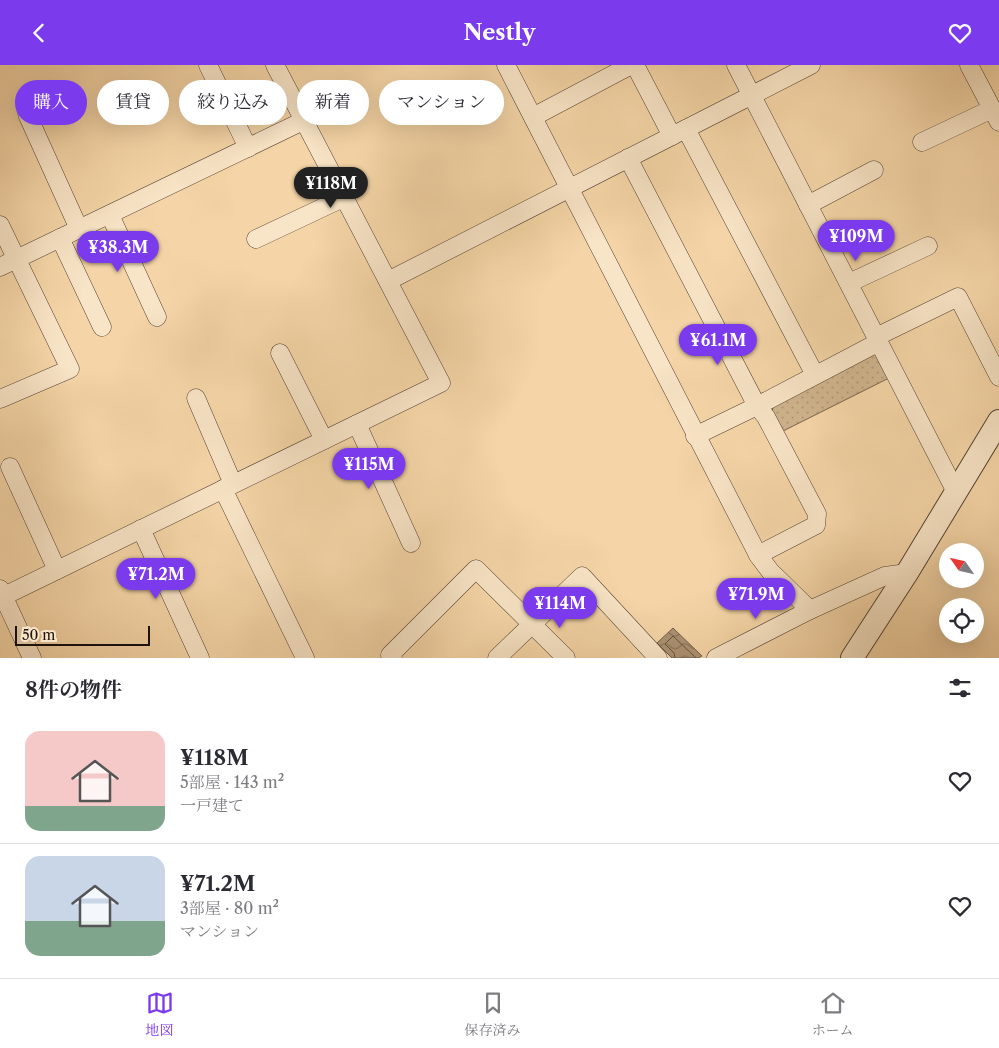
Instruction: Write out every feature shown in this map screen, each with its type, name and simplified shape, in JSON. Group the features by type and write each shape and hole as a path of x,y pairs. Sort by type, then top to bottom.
{"street":[{"path":"208,65 248,148"},
{"path":"275,65 297,109"},
{"path":"506,65 570,187 695,436 758,555 770,571 810,610"},
{"path":"534,117 633,65 679,132 815,375"},
{"path":"736,65 956,492"},
{"path":"388,281 811,65"},
{"path":"922,142 996,116 969,65"},
{"path":"0,267 297,124"},
{"path":"32,125 79,229"},
{"path":"32,658 1,594 58,570 441,383 305,125"},
{"path":"628,158 757,406 766,417 817,514 816,525 758,555"},
{"path":"808,205 874,171"},
{"path":"256,239 343,197"},
{"path":"110,215 157,317"},
{"path":"0,225 70,369 0,399"},
{"path":"60,238 102,327"},
{"path":"849,283 928,246"},
{"path":"695,436 757,406 958,297 999,377"},
{"path":"280,353 324,440"},
{"path":"196,398 228,487 305,658"},
{"path":"852,658 907,573 999,421"},
{"path":"357,424 411,543"},
{"path":"10,467 58,570"},
{"path":"141,529 200,658"},
{"path":"393,658 390,655 476,569 566,658"},
{"path":"716,658 810,610 885,576 907,573"},
{"path":"497,658 582,576 658,658"}],"shaded area":[{"path":"872,353 879,357 889,378 781,432 771,414 774,405"}],"water":[{"path":"673,628 702,656 698,658 672,658 657,643"}]}
